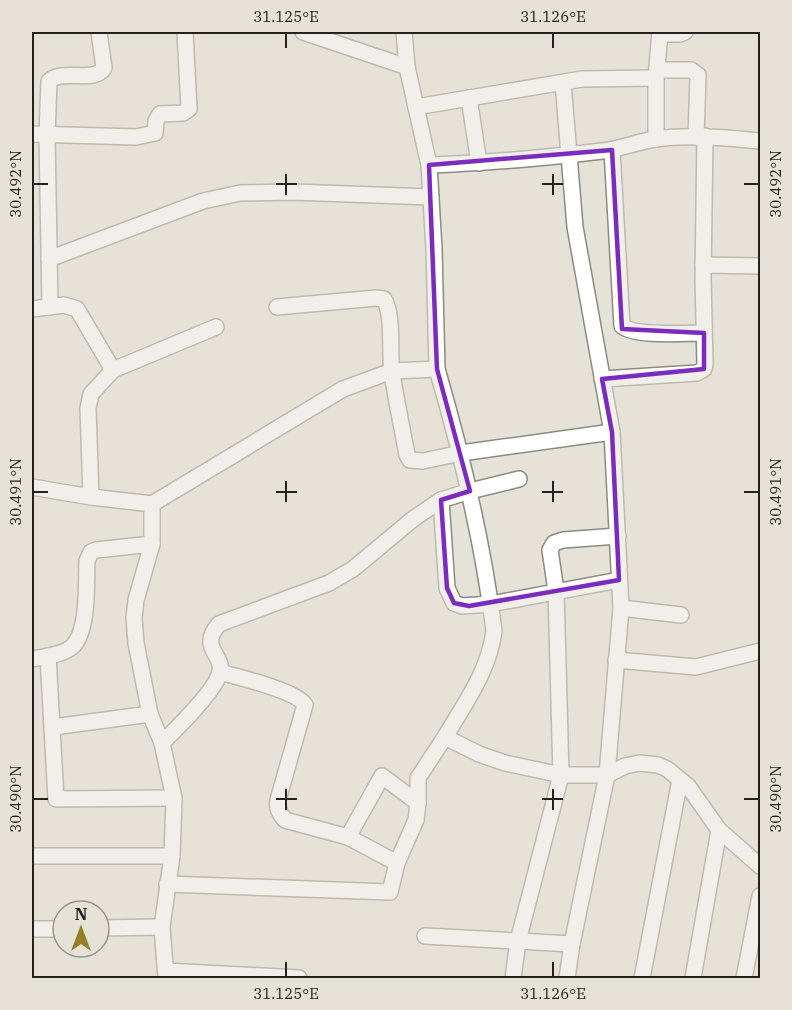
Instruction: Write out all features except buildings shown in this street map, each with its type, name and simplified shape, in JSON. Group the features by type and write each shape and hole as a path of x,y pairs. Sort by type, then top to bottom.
{"street":[{"path":"50,307 49,260 39,134 49,81 57,76 96,75 102,72 104,68 99,32"},
{"path":"39,134 148,136 155,134 156,121 160,114 188,112 185,32"},
{"path":"303,32 407,67"},
{"path":"167,884 390,892 397,862 416,820 418,778 484,670 492,647 494,631 470,491 436,369 437,318 429,165 407,67 404,32"},
{"path":"656,139 660,33 685,32"},
{"path":"416,107 590,78 691,70 698,75 705,365 701,371 602,379"},
{"path":"563,83 575,228 612,432 621,608 607,775 567,978"},
{"path":"469,98 478,163"},
{"path":"429,165 570,155 612,150 656,139 700,136 760,141"},
{"path":"612,150 622,326 627,330 639,332 704,333"},
{"path":"49,260 203,201 240,193 303,192 431,197"},
{"path":"703,265 760,266"},
{"path":"277,307 384,299 387,305 392,371 410,460 423,461 461,453 612,432"},
{"path":"32,309 64,305 77,309 112,370"},
{"path":"91,497 89,400 91,394 112,370 216,327"},
{"path":"32,487 152,504 343,388 392,371 436,369"},
{"path":"162,743 184,721 214,684 220,672 220,665 210,642 213,631 219,624 329,584 353,569 413,519 441,500 519,479"},
{"path":"441,500 447,588 454,603 462,606 490,604 619,580"},
{"path":"152,504 152,544 136,600 134,618 136,643 150,714 162,743 174,798 172,856 162,927 166,975 299,978"},
{"path":"513,978 518,941 561,775 555,591 550,550 554,543 618,536"},
{"path":"32,659 70,649 78,639 83,625 87,561 91,552 152,544"},
{"path":"621,608 681,615"},
{"path":"616,660 696,667 760,651"},
{"path":"48,656 56,799 174,798"},
{"path":"220,672 290,694 303,701 305,710 278,800 279,811 285,820 348,837 397,862"},
{"path":"53,727 150,714"},
{"path":"445,737 479,754 505,763 561,775 607,775 625,766 639,763 658,765 667,769 688,786 719,830 760,866"},
{"path":"348,837 382,776 418,803"},
{"path":"642,978 680,780"},
{"path":"693,978 719,830"},
{"path":"32,856 172,856"},
{"path":"744,978 760,896"},
{"path":"111,928 162,927"},
{"path":"32,929 51,929"},
{"path":"425,936 572,944"}],"highlighted area":[{"path":"612,150 622,329 704,333 704,369 602,379 612,432 619,580 469,606 454,603 447,588 441,500 470,491 437,369 429,165"}]}
